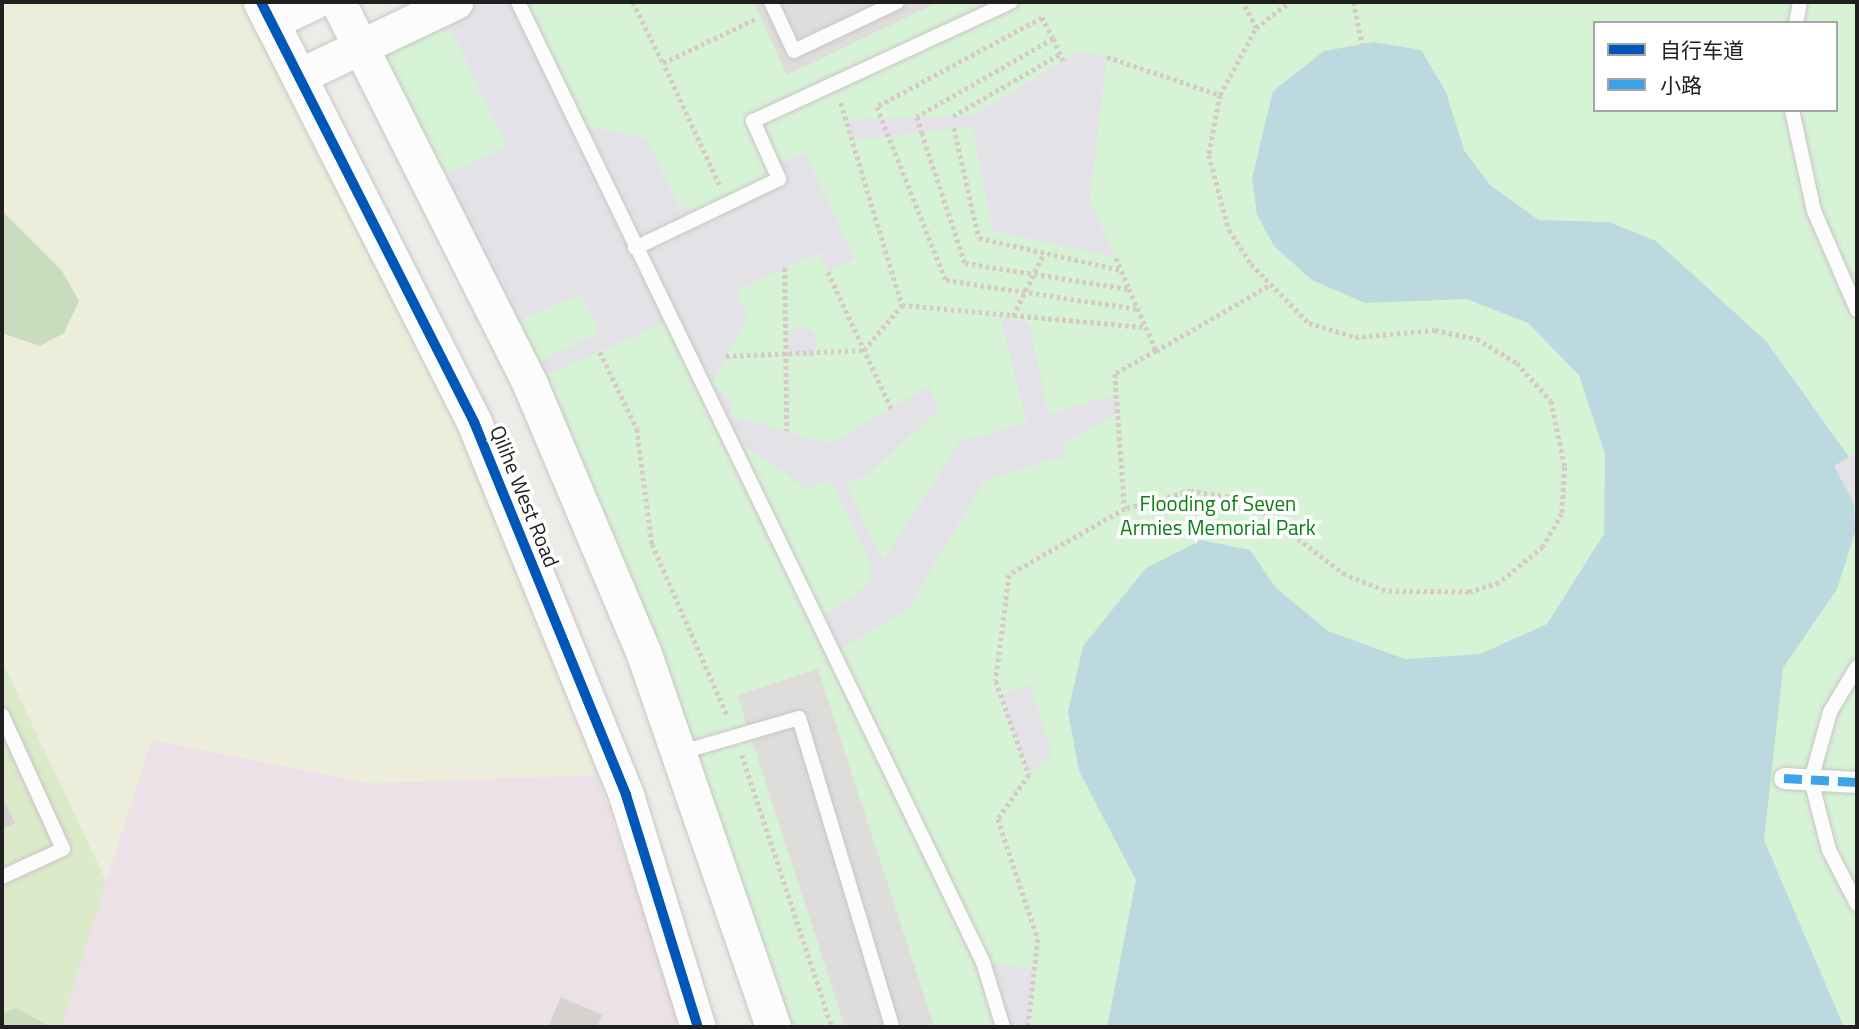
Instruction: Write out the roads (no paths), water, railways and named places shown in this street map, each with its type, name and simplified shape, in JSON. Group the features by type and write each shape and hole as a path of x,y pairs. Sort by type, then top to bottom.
{"street":[{"path":"266,12 313,2"},
{"path":"338,2 517,353 644,654 773,1027"},
{"path":"299,76 456,2"},
{"name":"Qilihe West Road","path":"266,12 474,422 626,795 698,1027"},
{"path":"1784,778 1857,782"}],"lane":[{"path":"518,2 983,962 1003,1027"},
{"path":"773,6 794,51 897,2"},
{"path":"635,248 779,179 753,121 1011,2"},
{"path":"1796,21 1800,2"},
{"path":"1793,112 1814,211 1857,310"},
{"path":"1857,667 1830,712 1811,779 1829,850 1857,904"},
{"path":"2,715 63,849 2,877"},
{"path":"679,753 799,718 892,1027"}],"water":[{"path":"1374,42 1421,50 1446,92 1464,150 1490,185 1539,220 1609,222 1656,241 1766,341 1849,457 1834,466 1854,504 1855,532 1837,589 1783,668 1764,840 1844,1027 1107,1027 1136,880 1079,771 1068,712 1083,646 1146,568 1201,540 1250,550 1276,588 1328,631 1405,659 1480,654 1547,624 1604,534 1605,454 1579,375 1528,323 1467,299 1365,303 1312,280 1274,246 1257,215 1252,178 1273,91 1324,51"}],"park label":[{"name":"Flooding of Seven Armies Memorial Park","path":"1218,515"}]}
